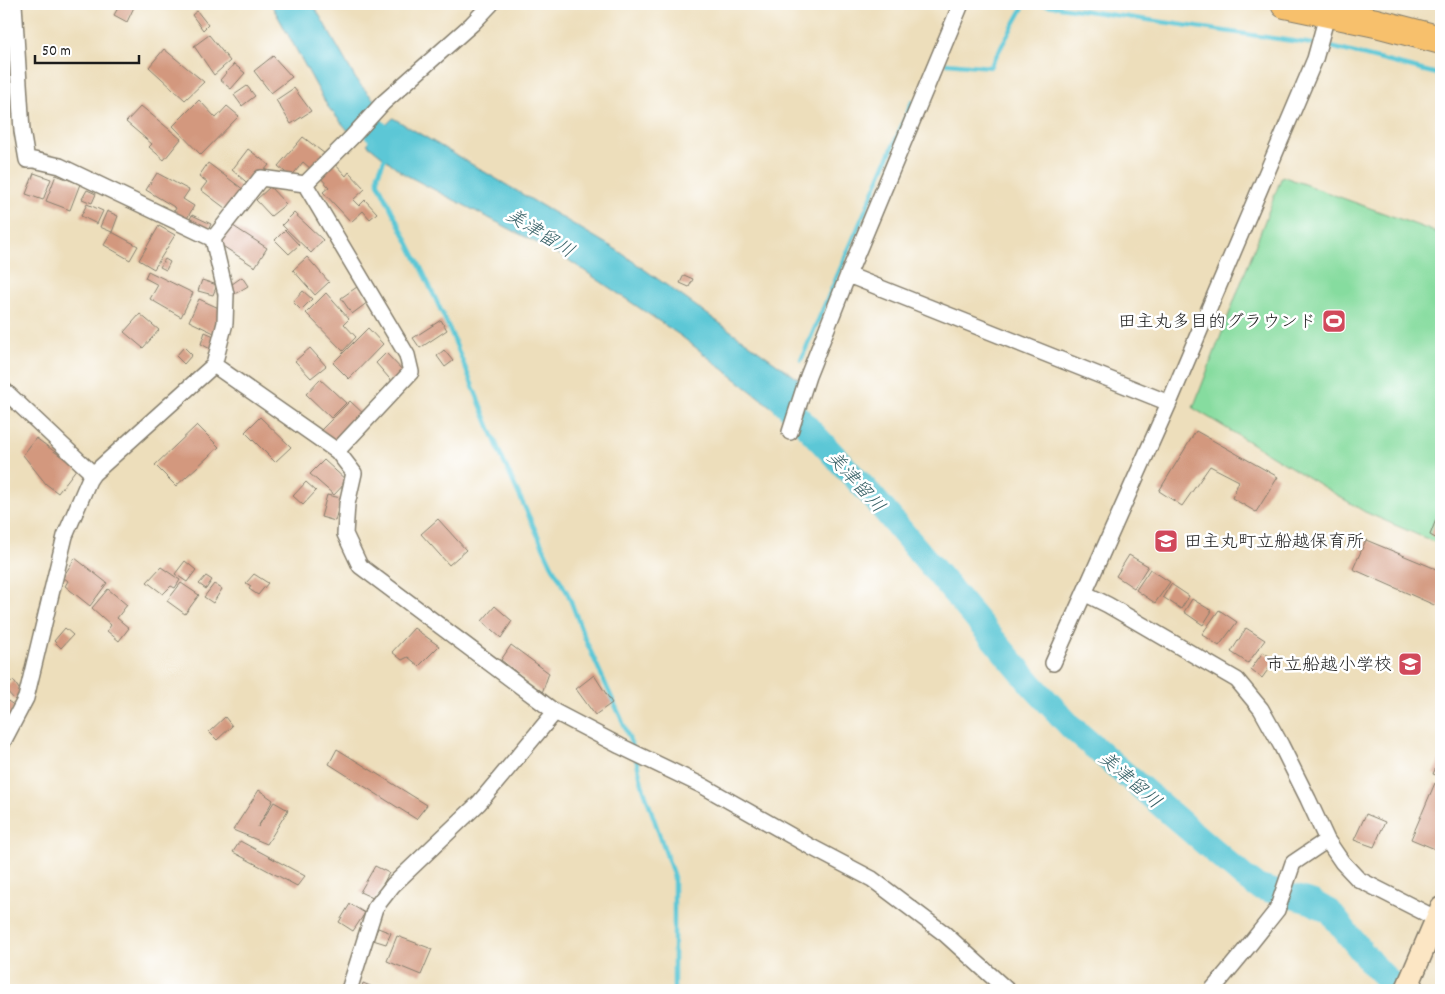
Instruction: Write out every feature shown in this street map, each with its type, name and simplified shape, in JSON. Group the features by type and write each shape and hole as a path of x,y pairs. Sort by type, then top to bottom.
{"highway":[{"path":"1284,4 1376,22 1441,40"}],"street":[{"path":"14,4 22,131 27,160 60,166 213,239"},
{"path":"305,184 383,103 472,24 491,4"},
{"path":"790,432 808,376 848,275 961,4"},
{"path":"1053,663 1169,403 1315,59 1328,12"},
{"path":"213,239 261,178 305,184"},
{"path":"305,184 407,355 411,372 337,451"},
{"path":"4,740 26,698 65,536 89,480 93,474 214,365 225,324 226,294 213,239"},
{"path":"848,275 1169,403"},
{"path":"214,365 337,451 354,473 347,504 345,534 360,566 555,712 703,786 872,879 946,934 1007,990"},
{"path":"4,390 93,474"},
{"path":"1084,593 1237,680 1261,709 1308,799 1326,840 1342,862 1358,879 1439,914 1406,990"},
{"path":"349,990 375,908 393,885 479,804 555,712"},
{"path":"1212,990 1277,910 1293,863 1326,840"}],"green space":[{"name":"田主丸多目的グラウンド","path":"1282,176 1441,234 1441,545 1365,512 1193,408"}],"water":[{"path":"271,4 313,4 357,81 378,104 351,134 328,107"},
{"path":"393,118 617,250 801,381 789,421 681,336 564,257 404,174 367,144"}],"building":[{"path":"120,4 135,5 127,22 114,15"},
{"path":"197,11 208,25 203,30 192,15"},
{"path":"209,35 230,61 214,75 194,46"},
{"path":"164,49 204,82 185,100 149,67"},
{"path":"273,56 292,77 271,93 254,71"},
{"path":"234,64 245,73 231,89 220,80"},
{"path":"247,86 255,96 242,106 234,95"},
{"path":"294,88 311,111 291,124 276,100"},
{"path":"199,100 216,118 227,106 239,116 201,155 173,126"},
{"path":"141,106 181,139 164,160 149,147 152,144 126,122"},
{"path":"303,137 325,154 311,169 303,162 291,177 278,166"},
{"path":"248,149 269,165 251,186 232,170"},
{"path":"333,162 346,176 349,172 365,189 353,200 359,206 365,200 377,213 370,219 363,211 351,222 323,192 329,187 318,175"},
{"path":"208,163 244,190 229,211 201,190 207,182 199,176"},
{"path":"34,173 51,179 43,200 26,194"},
{"path":"157,173 189,190 183,199 194,206 185,222 172,216 176,208 146,190"},
{"path":"56,175 80,184 70,210 46,201"},
{"path":"270,187 286,204 271,216 256,200"},
{"path":"87,190 96,194 92,203 82,199"},
{"path":"87,204 103,211 97,224 81,216"},
{"path":"107,211 118,216 112,232 100,227"},
{"path":"294,213 323,240 311,253 282,225"},
{"path":"192,215 211,224 206,235 187,225"},
{"path":"230,224 267,248 255,267 218,243"},
{"path":"159,226 175,235 154,269 139,260"},
{"path":"285,230 299,245 289,254 275,240"},
{"path":"112,232 138,246 130,260 104,245"},
{"path":"307,257 329,282 315,295 293,270"},
{"path":"165,259 170,262 166,270 160,267"},
{"path":"148,271 193,293 181,317 150,299 158,285 145,278"},
{"path":"684,275 693,279 689,287 680,283"},
{"path":"242,277 248,286 233,295 228,287"},
{"path":"202,280 217,285 213,295 198,291"},
{"path":"357,287 368,302 352,314 341,298"},
{"path":"303,291 312,299 301,310 293,302"},
{"path":"326,293 349,319 344,324 356,337 343,351 306,313"},
{"path":"199,299 223,310 214,333 189,321"},
{"path":"140,314 159,330 143,348 124,332"},
{"path":"441,320 447,330 420,348 413,338"},
{"path":"368,328 383,344 349,379 333,363"},
{"path":"216,331 214,351 201,344 205,332 214,336"},
{"path":"184,347 192,355 184,364 176,356"},
{"path":"310,348 326,366 311,378 295,361"},
{"path":"444,350 453,361 445,367 437,356"},
{"path":"386,353 406,374 395,385 376,363"},
{"path":"320,379 346,403 331,418 306,394"},
{"path":"350,401 368,418 341,447 320,431"},
{"path":"260,417 291,447 275,462 245,432"},
{"path":"197,425 219,447 176,486 155,465"},
{"path":"1196,431 1278,477 1256,512 1232,498 1239,481 1210,466 1182,506 1159,491"},
{"path":"36,438 77,468 58,493 46,484 23,455"},
{"path":"324,460 347,481 334,495 310,474"},
{"path":"306,482 316,491 303,505 293,496"},
{"path":"327,495 341,498 335,521 321,517"},
{"path":"1437,517 1441,519 1441,541 1430,535"},
{"path":"438,519 466,550 449,565 421,534"},
{"path":"1366,540 1441,571 1441,608 1353,569"},
{"path":"1129,555 1148,566 1134,588 1116,576"},
{"path":"75,558 107,583 90,606 65,586 68,581 63,577"},
{"path":"185,561 196,570 187,582 175,574"},
{"path":"161,567 180,580 175,588 171,586 163,594 147,582"},
{"path":"1150,569 1170,582 1155,603 1136,590"},
{"path":"254,574 268,583 258,595 249,589 251,586 246,583"},
{"path":"206,576 212,580 206,589 199,584"},
{"path":"181,583 199,595 185,614 167,601"},
{"path":"214,584 222,589 213,603 204,597"},
{"path":"1171,584 1189,596 1181,609 1163,597"},
{"path":"108,589 127,605 117,618 129,628 119,641 107,631 111,625 92,608"},
{"path":"1192,599 1212,611 1203,625 1184,612"},
{"path":"495,606 512,621 501,638 482,621"},
{"path":"1219,610 1237,622 1219,646 1202,634"},
{"path":"65,628 73,635 61,648 54,641"},
{"path":"414,628 439,646 419,666 408,657 402,660 392,652"},
{"path":"1246,628 1265,640 1248,663 1231,652"},
{"path":"511,645 549,673 542,693 501,660"},
{"path":"1263,652 1275,660 1262,678 1251,669"},
{"path":"594,675 612,703 595,715 576,689"},
{"path":"13,680 21,692 15,700 4,688"},
{"path":"4,700 15,706 4,724"},
{"path":"225,717 232,726 217,740 209,732"},
{"path":"337,749 427,805 416,819 329,764"},
{"path":"1441,756 1441,777 1433,774"},
{"path":"1435,783 1441,786 1441,836 1435,849 1411,839"},
{"path":"259,790 273,800 258,827 274,802 288,810 267,844 233,830"},
{"path":"1366,814 1385,822 1374,847 1354,840"},
{"path":"240,841 305,876 297,886 233,852"},
{"path":"375,866 389,873 375,899 360,892"},
{"path":"350,904 365,913 353,931 339,922"},
{"path":"378,928 391,933 386,944 373,940"},
{"path":"397,936 432,949 421,975 387,961"},
{"path":"363,983 380,990 361,990"}],"waterway":[{"path":"947,63 990,67 1025,4"},
{"path":"1039,4 1313,44"},
{"path":"1327,46 1441,75"},
{"name":"美津留川","path":"347,102 390,145 405,153"},
{"path":"801,360 912,102"},
{"path":"387,153 378,174 378,183 450,330 502,458 551,564 568,594 586,641 633,748"},
{"name":"美津留川","path":"779,397 872,496 1032,685 1071,727 1244,877 1258,887 1312,902 1330,912 1372,964 1398,990"},
{"path":"636,758 642,784 674,877 674,990"}],"place":[{"name":"田主丸多目的グラウンド","path":"1334,321"},
{"name":"田主丸町立船越保育所","path":"1166,541"},
{"name":"市立船越小学校","path":"1410,664"}]}
